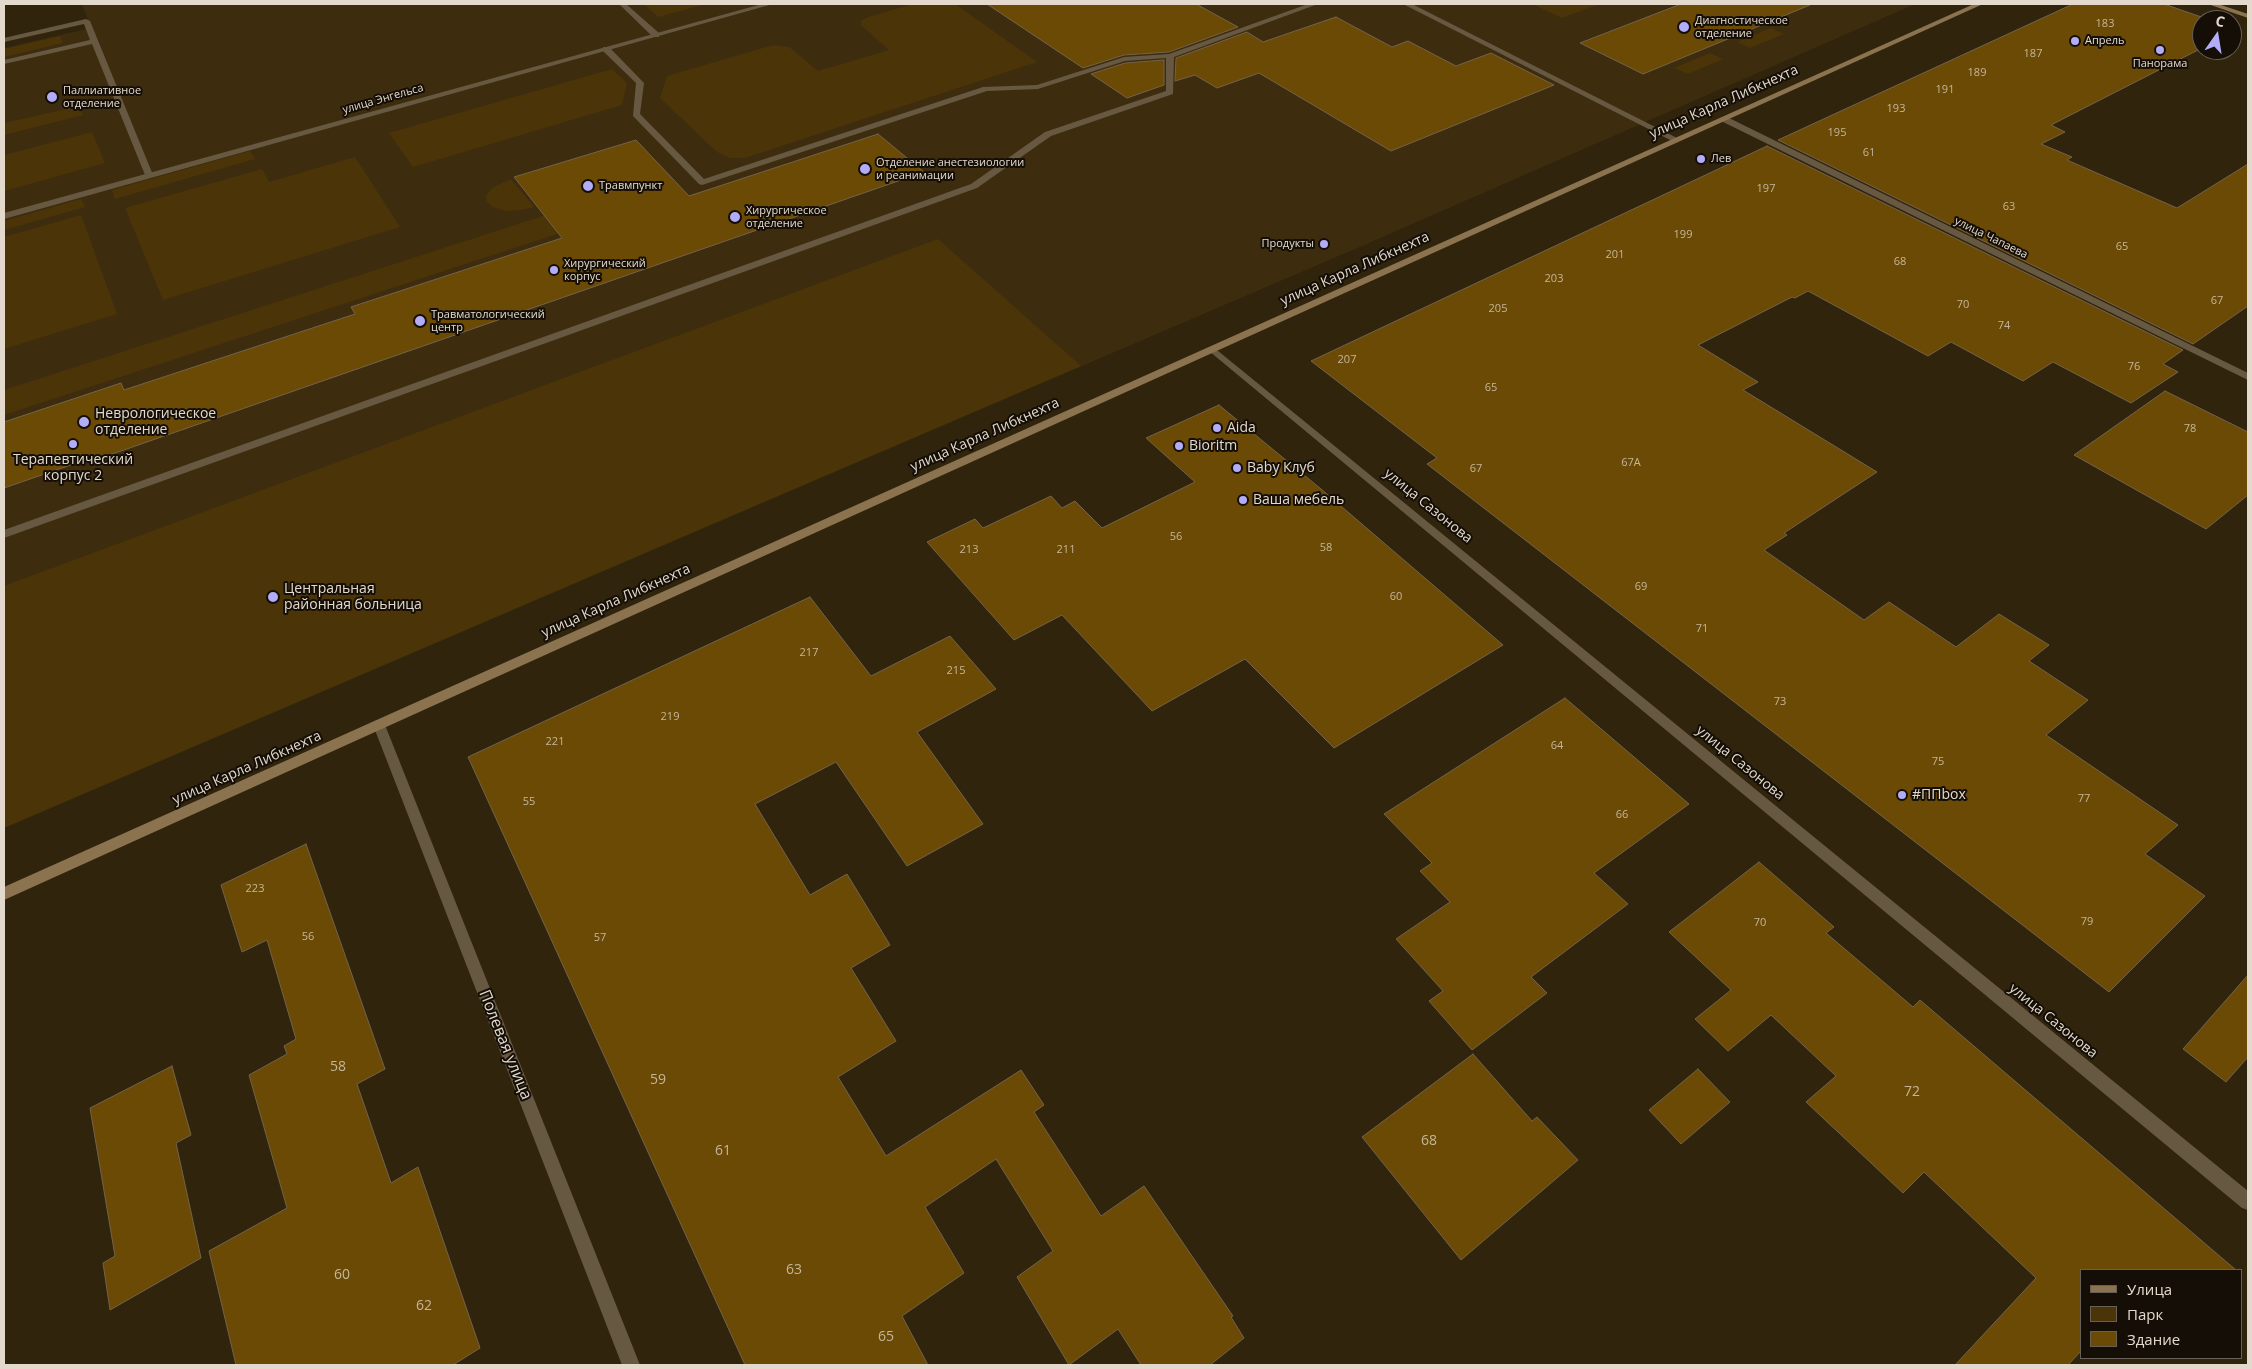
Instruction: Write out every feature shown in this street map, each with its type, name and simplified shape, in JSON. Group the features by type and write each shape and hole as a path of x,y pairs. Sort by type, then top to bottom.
{"street":[{"path":"622,4 656,35"},
{"name":"улица Энгельса","path":"4,216 768,4"},
{"path":"606,48 640,83 636,114 702,182 986,89 1038,88 1124,59 1170,56 1314,4"},
{"path":"1407,4 1677,140"},
{"name":"улица Карла Либкнехта","path":"4,894 1979,4"},
{"path":"2212,4 2248,16"},
{"path":"4,40 86,21 149,175"},
{"path":"4,62 94,41"},
{"path":"4,534 974,186 1048,134 1170,92 1170,56"},
{"name":"улица Чапаева","path":"1724,119 2248,377"},
{"name":"улица Сазонова","path":"1212,349 2248,1202"},
{"name":"Полевая улица","path":"379,725 631,1365"}],"shaded area":[{"name":"Центральная районная больница","path":"82,4 1915,4 1355,249 4,828 4,48 91,28"}],"green space":[{"path":"644,4 706,4 658,17"},
{"path":"913,4 955,4 1037,62 745,158 730,158 717,152 660,98 667,76 773,45 789,47 818,71 889,50 861,25 861,21 868,17"},
{"path":"1532,4 1600,4 1562,18"},
{"path":"1771,28 1784,34 1750,48 1737,42"},
{"path":"60,36 63,43 4,57 4,49"},
{"path":"1710,53 1723,59 1688,74 1674,68"},
{"path":"612,69 627,83 622,105 413,167 389,133"},
{"path":"79,106 83,115 4,135 4,123"},
{"path":"92,132 105,163 4,191 4,155"},
{"path":"250,151 255,159 115,199 112,190"},
{"path":"355,157 400,227 163,300 125,208 262,169 269,182"},
{"path":"511,179 534,207 506,211 493,207 487,202 486,196 492,188"},
{"path":"81,199 85,207 4,230 4,221"},
{"path":"81,215 117,314 4,349 4,237"},
{"path":"546,215 560,233 4,415 4,390"},
{"path":"938,239 1081,366 4,828 4,586"}],"building":[{"path":"987,4 1196,4 1238,27 1169,52 1124,55 1083,68"},
{"path":"1681,4 1810,5 1643,74 1580,43"},
{"path":"2073,4 2164,4 2192,14 2192,53 2051,125 2065,132 2041,144 2072,157 2067,160 2177,208 2248,164 2248,306 2193,344 1778,140"},
{"path":"1336,17 1392,47 1408,41 1456,66 1491,53 1554,85 1391,151 1259,73 1217,88 1195,75 1175,81 1176,58 1247,32 1263,42"},
{"path":"1164,60 1164,85 1127,98 1091,74 1125,63"},
{"path":"878,134 924,172 98,459 97,456 4,488 4,422 121,383 124,390 355,314 351,307 562,238 514,177 636,140 689,196"},
{"path":"1767,146 2183,350 2163,364 2178,372 2131,403 2053,362 2023,381 1951,342 1928,356 1808,291 1795,298 1792,297 1698,345 1758,382 1743,390 1877,472 1784,533 1787,535 1764,550 1864,620 1889,602 1956,647 1999,614 2049,645 2029,661 2088,700 2046,735 2178,825 2145,854 2205,896 2109,992 1427,464 1437,458 1311,361"},
{"path":"2165,391 2248,432 2248,495 2206,529 2074,455"},
{"path":"1219,405 1321,489 1503,645 1334,748 1245,659 1152,711 1062,615 1014,640 927,542 975,519 983,528 1051,496 1062,508 1075,501 1102,528 1195,482 1146,438"},
{"path":"810,597 871,676 950,636 996,689 917,732 983,824 907,866 836,762 755,804 810,895 847,874 890,945 851,968 896,1041 838,1077 886,1156 1021,1070 1044,1105 1034,1112 1101,1216 1144,1186 1233,1316 1231,1317 1244,1338 1210,1365 1141,1365 1118,1329 1069,1365 1017,1277 1053,1251 996,1159 925,1207 964,1273 902,1316 928,1365 745,1365 468,757"},
{"path":"1565,698 1689,804 1594,873 1628,904 1531,977 1547,993 1472,1050 1429,1001 1443,991 1396,939 1450,902 1420,871 1432,863 1384,814"},
{"path":"306,844 385,1069 357,1084 391,1183 418,1167 480,1348 453,1365 236,1365 209,1251 287,1208 249,1075 287,1054 284,1046 296,1039 267,940 242,952 221,885"},
{"path":"1759,862 1834,927 1826,933 1913,1007 1920,1000 2235,1269 2080,1269 2080,1352 2068,1365 1955,1365 2036,1278 1924,1172 1903,1193 1806,1102 1836,1076 1771,1015 1728,1051 1695,1019 1731,990 1669,932"},
{"path":"2248,975 2248,1057 2226,1082 2183,1049"},
{"path":"1473,1054 1532,1121 1537,1117 1578,1160 1461,1260 1362,1137"},
{"path":"172,1066 191,1135 176,1143 201,1258 110,1310 103,1263 115,1256 90,1108"},
{"path":"1698,1069 1730,1102 1681,1144 1649,1110"}],"place":[{"name":"Диагностическое отделение","path":"1684,27"},
{"name":"Апрель","path":"2075,41"},
{"name":"Панорама","path":"2160,50"},
{"name":"Паллиативное отделение","path":"52,97"},
{"name":"Лев","path":"1701,159"},
{"name":"Отделение анестезиологии и реанимации","path":"865,169"},
{"name":"Травмпункт","path":"588,186"},
{"name":"Хирургическое отделение","path":"735,217"},
{"name":"Продукты","path":"1324,244"},
{"name":"Хирургический корпус","path":"554,270"},
{"name":"Травматологический центр","path":"420,321"},
{"name":"Неврологическое отделение","path":"84,422"},
{"name":"Aida","path":"1217,428"},
{"name":"Терапевтический корпус 2","path":"73,444"},
{"name":"Bioritm","path":"1179,446"},
{"name":"Baby Клуб","path":"1237,468"},
{"name":"Ваша мебель","path":"1243,500"},
{"name":"Центральная районная больница","path":"273,597"},
{"name":"#ППbox","path":"1902,795"}]}
